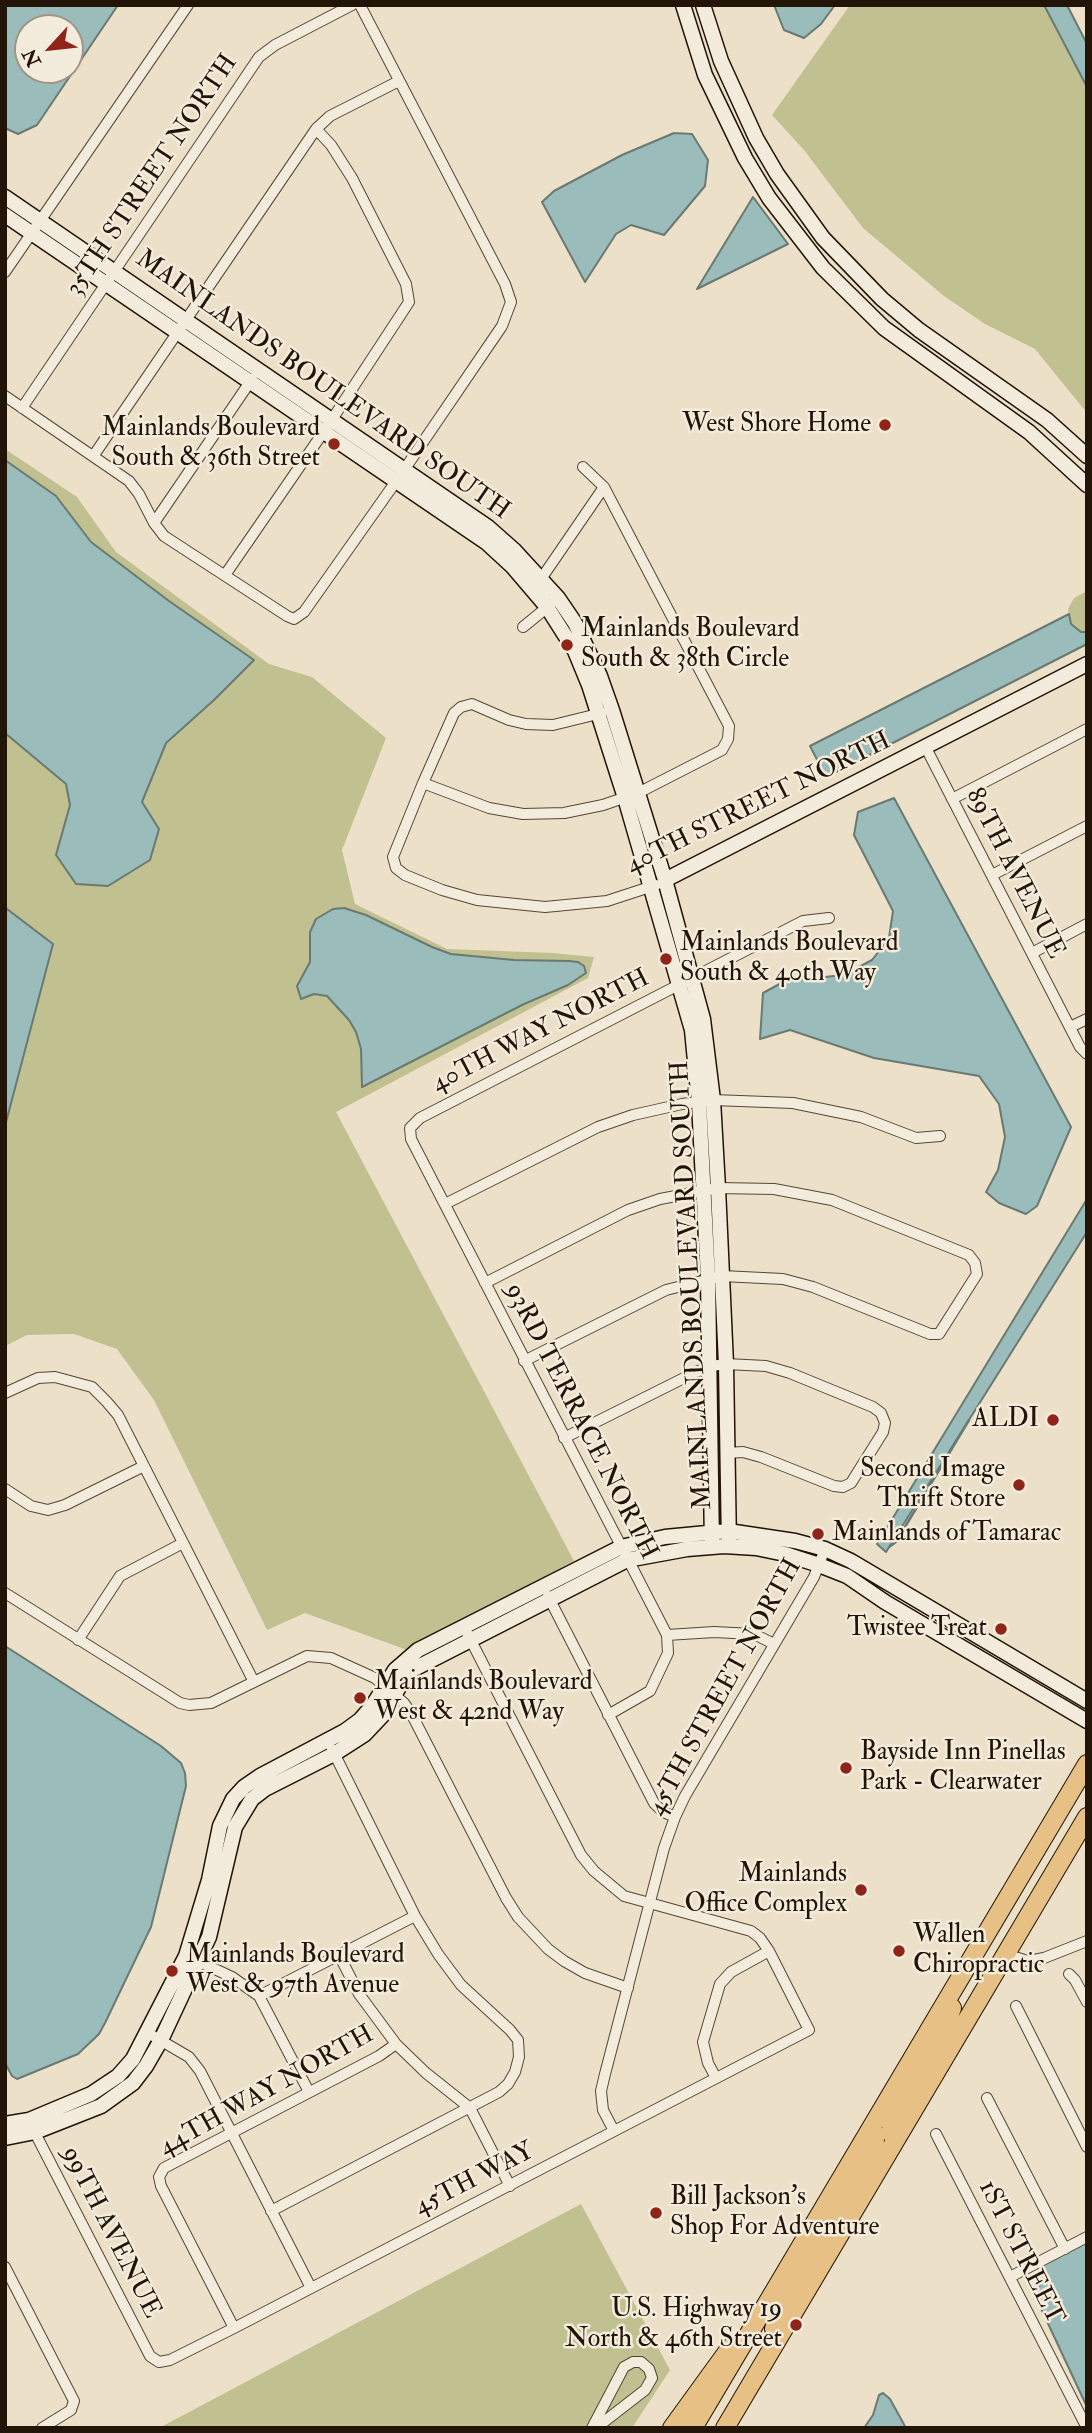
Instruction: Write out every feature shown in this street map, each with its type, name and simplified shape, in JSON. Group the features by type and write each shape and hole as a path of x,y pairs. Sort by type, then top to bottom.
{"highway":[{"path":"694,2428 1087,1764"},
{"path":"726,2428 1087,1817"},
{"path":"1008,1950 1019,1906 1010,1894"},
{"path":"894,2140 891,2129 896,2114 939,2042 970,1962"},
{"path":"758,2371 784,2301 873,2149 876,2121"},
{"path":"673,2428 712,2371 777,2287"}],"street":[{"path":"5,272 188,5"},
{"name":"35TH STREET NORTH","path":"22,408 260,57 275,45 352,5"},
{"path":"5,396 129,481 164,536 287,616 294,619 304,612 401,476 502,326 511,302 505,284 360,5"},
{"path":"683,5 705,75 751,168 794,233 823,268 884,328 1020,426 1087,485"},
{"path":"703,5 721,61 756,138 783,184 823,239 882,299 919,330 1059,432 1087,456"},
{"path":"94,456 316,130 330,116 399,81"},
{"path":"225,575 409,302 406,284 352,178 331,145 316,130"},
{"name":"MAINLANDS BOULEVARD SOUTH","path":"5,197 36,227 327,426 401,476 488,527 541,579 553,603"},
{"name":"MAINLANDS BOULEVARD SOUTH","path":"5,215 36,227"},
{"path":"154,523 255,376"},
{"path":"1047,447 1059,432"},
{"path":"583,467 604,486 729,726 728,739 722,750 631,795 564,813 523,814 489,808 423,783 454,713 461,707 472,704 509,720 526,724 554,724 605,712"},
{"name":"MAINLANDS BOULEVARD SOUTH","path":"401,476 487,543 553,603 588,648 631,795 666,880 687,981"},
{"path":"541,579 604,486"},
{"path":"523,627 553,603"},
{"name":"40TH STREET NORTH","path":"423,783 393,857 396,868 405,875 477,900 514,905 545,907 607,901 666,880 1087,664"},
{"path":"952,799 1087,729"},
{"name":"89TH AVENUE","path":"926,748 1070,1027 1087,1054"},
{"name":"MAINLANDS BOULEVARD SOUTH","path":"631,795 651,886 704,1019 715,1278 726,1364 729,1546"},
{"path":"992,875 1087,826"},
{"name":"40TH WAY NORTH","path":"410,1128 420,1118 803,922 829,918"},
{"path":"1032,953 1087,924"},
{"path":"1070,1027 1087,1018"},
{"path":"445,1204 598,1127 633,1115 706,1101 793,1103 860,1117 916,1138 940,1136"},
{"name":"93RD TERRACE NORTH","path":"410,1128 411,1139 667,1635"},
{"path":"485,1283 628,1210 660,1199 711,1189 774,1189 832,1200 969,1255 975,1263 976,1273 939,1334 930,1334 813,1287 783,1279 715,1278 666,1290 642,1300 524,1361"},
{"name":"MAINLANDS BOULEVARD SOUTH","path":"713,1540 711,1366 715,1278"},
{"path":"564,1438 711,1366 726,1364 766,1366 790,1373 873,1407 881,1413 885,1423 883,1432 851,1483 844,1487 835,1486 761,1457 743,1452 726,1453"},
{"path":"5,1393 38,1378 55,1377 92,1387 118,1415 254,1682"},
{"path":"5,1489 31,1506 48,1510 65,1506 144,1466"},
{"path":"713,1540 728,1531 795,1541 825,1549 851,1561 1087,1701"},
{"path":"5,2138 103,2088 118,2076 155,2036 192,1959 220,1826 233,1799 260,1776 331,1747 390,1690 406,1659 467,1633 624,1554 665,1537 713,1540 729,1546 785,1554 847,1576 885,1602 1087,1721"},
{"path":"78,1640 120,1576 183,1543"},
{"name":"45TH STREET NORTH","path":"614,2131 603,2110 601,2091 664,1848 675,1817 825,1549"},
{"path":"5,1593 180,1703 211,1703 307,1656 331,1658 375,1678 411,1713 517,1917 564,1961 585,1973 628,1987"},
{"path":"546,1593 654,1803 663,1812 675,1817"},
{"path":"608,1716 650,1690 668,1653 667,1635 714,1632 754,1634 774,1644"},
{"path":"467,1633 581,1855 608,1885 624,1895 751,1931 769,1951 731,1972 720,1984 703,2042 708,2063 716,2078"},
{"path":"271,2211 499,2092 515,2072 519,2057 518,2040 461,1985 438,1954 415,1916 331,1747"},
{"path":"259,1996 415,1916"},
{"path":"1008,1950 1028,1961 1044,1958 1087,1941"},
{"name":"45TH WAY","path":"159,2362 170,2360 234,2328 809,2030 769,1951"},
{"path":"339,1955 366,2005 396,2044 434,2081 470,2108 510,2186"},
{"path":"192,1959 232,1977 259,1996 309,2092"},
{"path":"1069,1974 1076,1980 1087,2002"},
{"path":"1016,2006 1087,2147"},
{"path":"155,2036 190,2057 200,2071 311,2288"},
{"name":"44TH WAY NORTH","path":"234,2328 161,2186 159,2177 164,2168 379,2056 396,2044"},
{"path":"987,2098 1065,2249"},
{"path":"5,2124 32,2126"},
{"name":"99TH AVENUE","path":"32,2126 150,2356 159,2362"},
{"name":"1ST STREET","path":"936,2134 1087,2428"},
{"path":"1010,2277 1087,2237"},
{"path":"5,2267 74,2400 71,2410 42,2428"},
{"path":"633,2362 641,2362 652,2378 645,2390 594,2428 624,2367 633,2362"}],"green space":[{"path":"850,5 1044,5 1087,87 1087,413 1035,349 985,324 944,296 863,228 804,150 772,115"},
{"path":"5,449 77,497 116,552 269,664 312,677 386,738 342,850 355,904 447,949 594,957 588,978 336,1112 574,1561 407,1650 305,1613 267,1630 154,1400 117,1349 74,1334 27,1335 5,1346"},
{"path":"1087,591 1087,632 1081,632 1071,624 1068,609 1074,598"},
{"path":"581,2204 670,2370 632,2428 159,2428"}],"water":[{"path":"5,5 118,5 84,55 84,14 14,14 14,84 65,84 37,125 18,134 5,128"},
{"path":"774,5 835,5 821,24 804,38 784,30"},
{"path":"1044,5 1067,5 1087,44 1087,87"},
{"path":"674,133 692,134 708,160 705,186 664,235 631,225 616,234 585,282 542,202 554,191 622,155"},
{"path":"753,197 788,244 697,289"},
{"path":"5,460 56,496 91,542 254,660 166,743 142,802 159,829 150,860 108,886 76,884 56,855 70,805 66,784 5,733"},
{"path":"1069,614 1071,624 1081,632 1087,632 1087,644 826,777 810,746"},
{"path":"894,798 1071,1127 1037,1206 1026,1214 999,1203 986,1192 998,1170 1005,1137 999,1104 979,1076 874,1058 790,1030 760,1039 763,993 785,981 844,975 872,960 889,938 893,911 854,835 858,812"},
{"path":"344,908 366,915 451,954 578,962 584,966 586,973 568,985 522,1005 362,1087 361,1049 349,1020 327,996 314,994 301,999 297,986 310,962 310,932 316,919 333,909"},
{"path":"5,910 53,944 5,1126"},
{"path":"1087,1199 1087,1232 886,1552 877,1544"},
{"path":"5,1646 161,1746 181,1763 186,1786 151,1927 99,2034 78,2054 17,2079 12,2076 5,2063"},
{"path":"1087,2240 1087,2407 1037,2300 1043,2264"},
{"path":"883,2393 890,2399 906,2428 864,2428 873,2415 879,2395"}],"waterway":[{"path":"889,1547 896,1542 969,1420"}],"place":[{"name":"West Shore Home","path":"885,425"},
{"name":"Mainlands Boulevard South & 36th Street","path":"334,444"},
{"name":"Mainlands Boulevard South & 38th Circle","path":"567,645"},
{"name":"Mainlands Boulevard South & 40th Way","path":"666,959"},
{"name":"ALDI","path":"1053,1420"},
{"name":"Second Image Thrift Store","path":"1019,1485"},
{"name":"Mainlands of Tamarac","path":"818,1534"},
{"name":"Twistee Treat","path":"1001,1629"},
{"name":"Mainlands Boulevard West & 42nd Way","path":"360,1698"},
{"name":"Bayside Inn Pinellas Park - Clearwater","path":"846,1768"},
{"name":"Mainlands Office Complex","path":"861,1890"},
{"name":"Wallen Chiropractic","path":"899,1951"},
{"name":"Mainlands Boulevard West & 97th Avenue","path":"172,1971"},
{"name":"Bill Jackson's Shop For Adventure","path":"656,2213"},
{"name":"U.S. Highway 19 North & 46th Street","path":"796,2325"}]}
